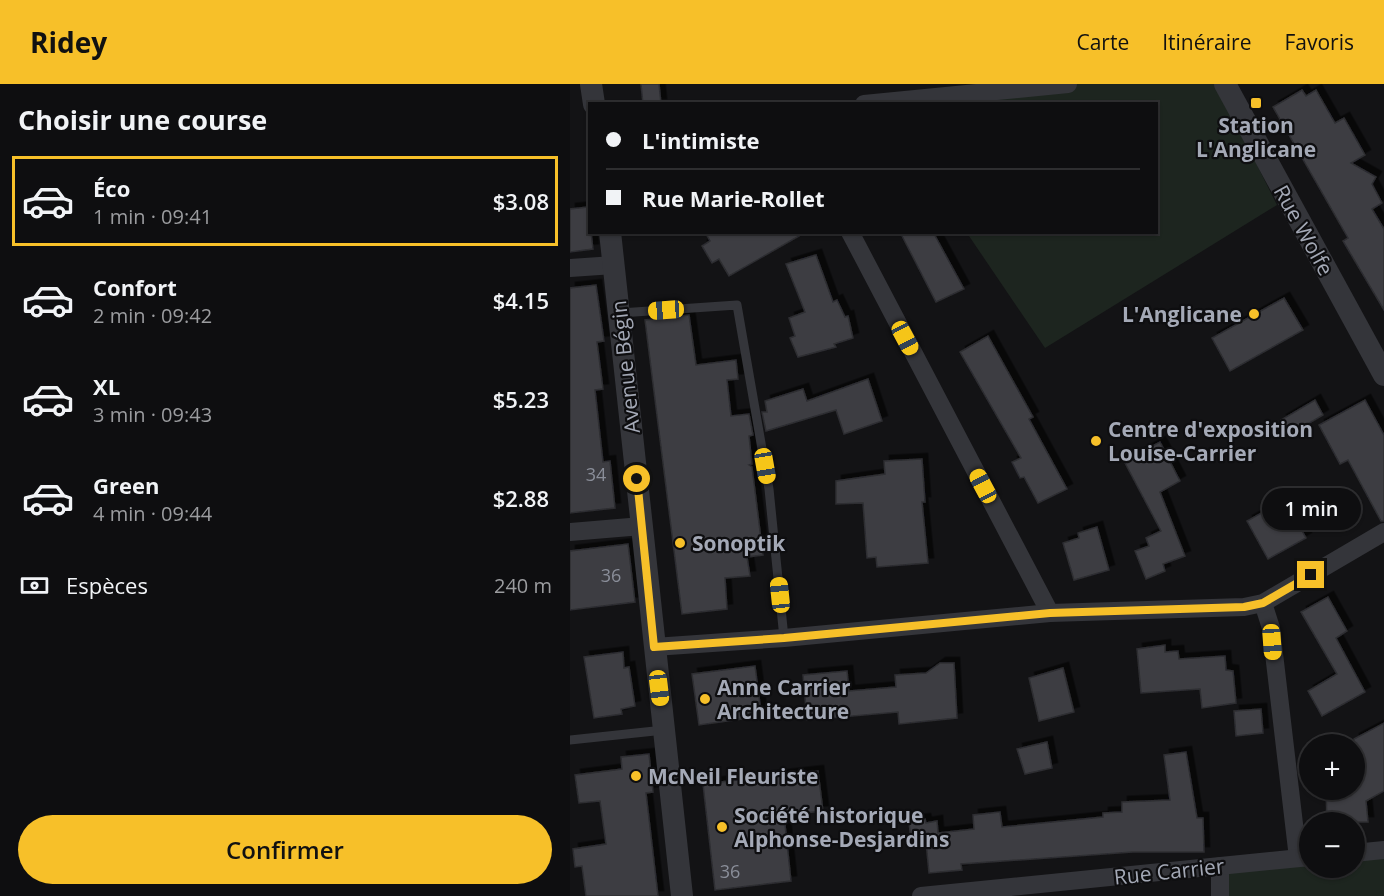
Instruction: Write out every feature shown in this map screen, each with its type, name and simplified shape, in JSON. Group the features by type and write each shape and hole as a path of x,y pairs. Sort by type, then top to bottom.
{"street":[{"path":"591,84 594,102"},
{"path":"884,102 1068,84"},
{"name":"Rue Wolfe","path":"1225,84 1384,375"},
{"name":"Avenue Bégin","path":"610,234 682,896"},
{"path":"851,234 1050,613"},
{"path":"570,268 615,266"},
{"path":"570,532 642,526"},
{"path":"654,647 784,638 1050,613 1244,607 1263,603 1384,532"},
{"path":"1263,603 1271,628 1299,822"},
{"path":"1365,852 1384,850"},
{"name":"Rue Carrier","path":"921,896 1299,858"},
{"path":"1220,866 1220,896"}],"lane":[{"path":"620,313 736,305 769,489 784,638"},
{"path":"570,740 664,729"}],"shaded area":[{"path":"1069,84 1222,84 1231,113 1277,205 1045,348 968,234 1158,234 1158,102 969,102 967,93"},
{"path":"1384,851 1384,896 1220,896 1220,866 1299,859 1299,878 1365,878 1365,852"}],"building":[{"path":"641,84 659,84 661,102 643,102"},
{"path":"1302,90 1306,96 1316,90 1335,123 1344,118 1365,155 1351,163 1376,177 1372,184 1382,203 1372,209 1384,229 1384,310 1343,241 1348,238 1273,107"},
{"path":"588,207 588,234 591,234 593,249 570,252 570,209"},
{"path":"706,234 802,234 729,276 719,259 712,263 702,246 710,241"},
{"path":"901,234 934,234 964,289 936,302"},
{"path":"816,255 833,302 837,300 845,317 848,316 853,338 834,344 836,347 798,357 790,338 795,336 789,318 805,312 786,264"},
{"path":"596,285 604,341 597,342 603,389 595,390 603,462 610,461 615,508 570,513 570,288"},
{"path":"1284,298 1303,330 1230,371 1212,338"},
{"path":"689,315 696,365 736,360 738,379 727,380 731,416 749,414 753,435 749,436 752,464 749,465 752,467 763,555 747,557 750,576 725,578 727,609 682,614 645,320"},
{"path":"988,336 1033,417 1029,419 1067,489 1038,503 1024,477 1020,478 1012,462 1021,458 960,352"},
{"path":"868,379 882,421 844,434 836,410 766,431 762,412 767,412 765,401 803,389 807,401"},
{"path":"1315,400 1323,415 1289,435 1281,420"},
{"path":"1365,400 1384,435 1384,521 1381,521 1348,460 1340,464 1319,425"},
{"path":"1160,442 1180,481 1160,492 1185,556 1163,564 1165,571 1146,579 1135,551 1149,546 1146,538 1161,531 1124,461"},
{"path":"922,459 925,502 922,502 928,563 877,567 876,557 867,558 863,503 836,504 836,481 885,474 884,461"},
{"path":"1285,500 1306,538 1268,559 1247,521"},
{"path":"1097,527 1109,570 1074,580 1063,543 1079,538 1078,533"},
{"path":"628,544 635,602 570,610 570,551"},
{"path":"1328,597 1347,631 1336,638 1365,692 1322,716 1308,691 1337,674 1301,612"},
{"path":"1165,645 1165,652 1178,651 1179,659 1225,656 1226,670 1233,671 1236,703 1202,708 1200,689 1141,693 1137,649"},
{"path":"623,652 624,668 629,667 635,706 621,709 622,714 594,718 584,657"},
{"path":"940,663 954,663 957,718 899,724 898,712 807,720 803,675 847,671 849,691 896,687 895,675 926,673"},
{"path":"755,666 761,712 748,714 749,718 699,725 692,674"},
{"path":"1063,668 1074,712 1039,721 1029,678"},
{"path":"1261,709 1263,733 1236,736 1234,711"},
{"path":"1384,723 1384,791 1366,801 1368,822 1365,822 1365,812 1327,812 1326,800 1365,800 1363,734"},
{"path":"1047,742 1052,768 1025,774 1017,749"},
{"path":"1186,752 1197,818 1203,818 1204,852 1133,852 961,864 962,870 929,873 926,842 911,843 909,821 925,819 926,823 937,821 938,833 974,829 973,815 1000,812 1002,827 1103,817 1103,813 1122,812 1122,802 1170,800 1164,755"},
{"path":"649,754 653,792 646,793 658,896 586,896 582,866 575,867 573,849 606,844 600,801 579,803 575,775 622,769 621,757"},
{"path":"818,771 823,811 784,815 791,881 715,890 703,784"}],"place":[{"name":"Station L'Anglicane","path":"1256,103"},
{"name":"L'Anglicane","path":"1254,314"},
{"name":"Centre d'exposition Louise-Carrier","path":"1096,441"},
{"name":"Sonoptik","path":"680,543"},
{"name":"Anne Carrier Architecture","path":"705,699"},
{"name":"McNeil Fleuriste","path":"636,776"},
{"name":"Société historique Alphonse-Desjardins","path":"722,827"}],"route":[{"path":"637,479 654,647 784,638 1050,613 1244,607 1263,603 1311,575"}]}
